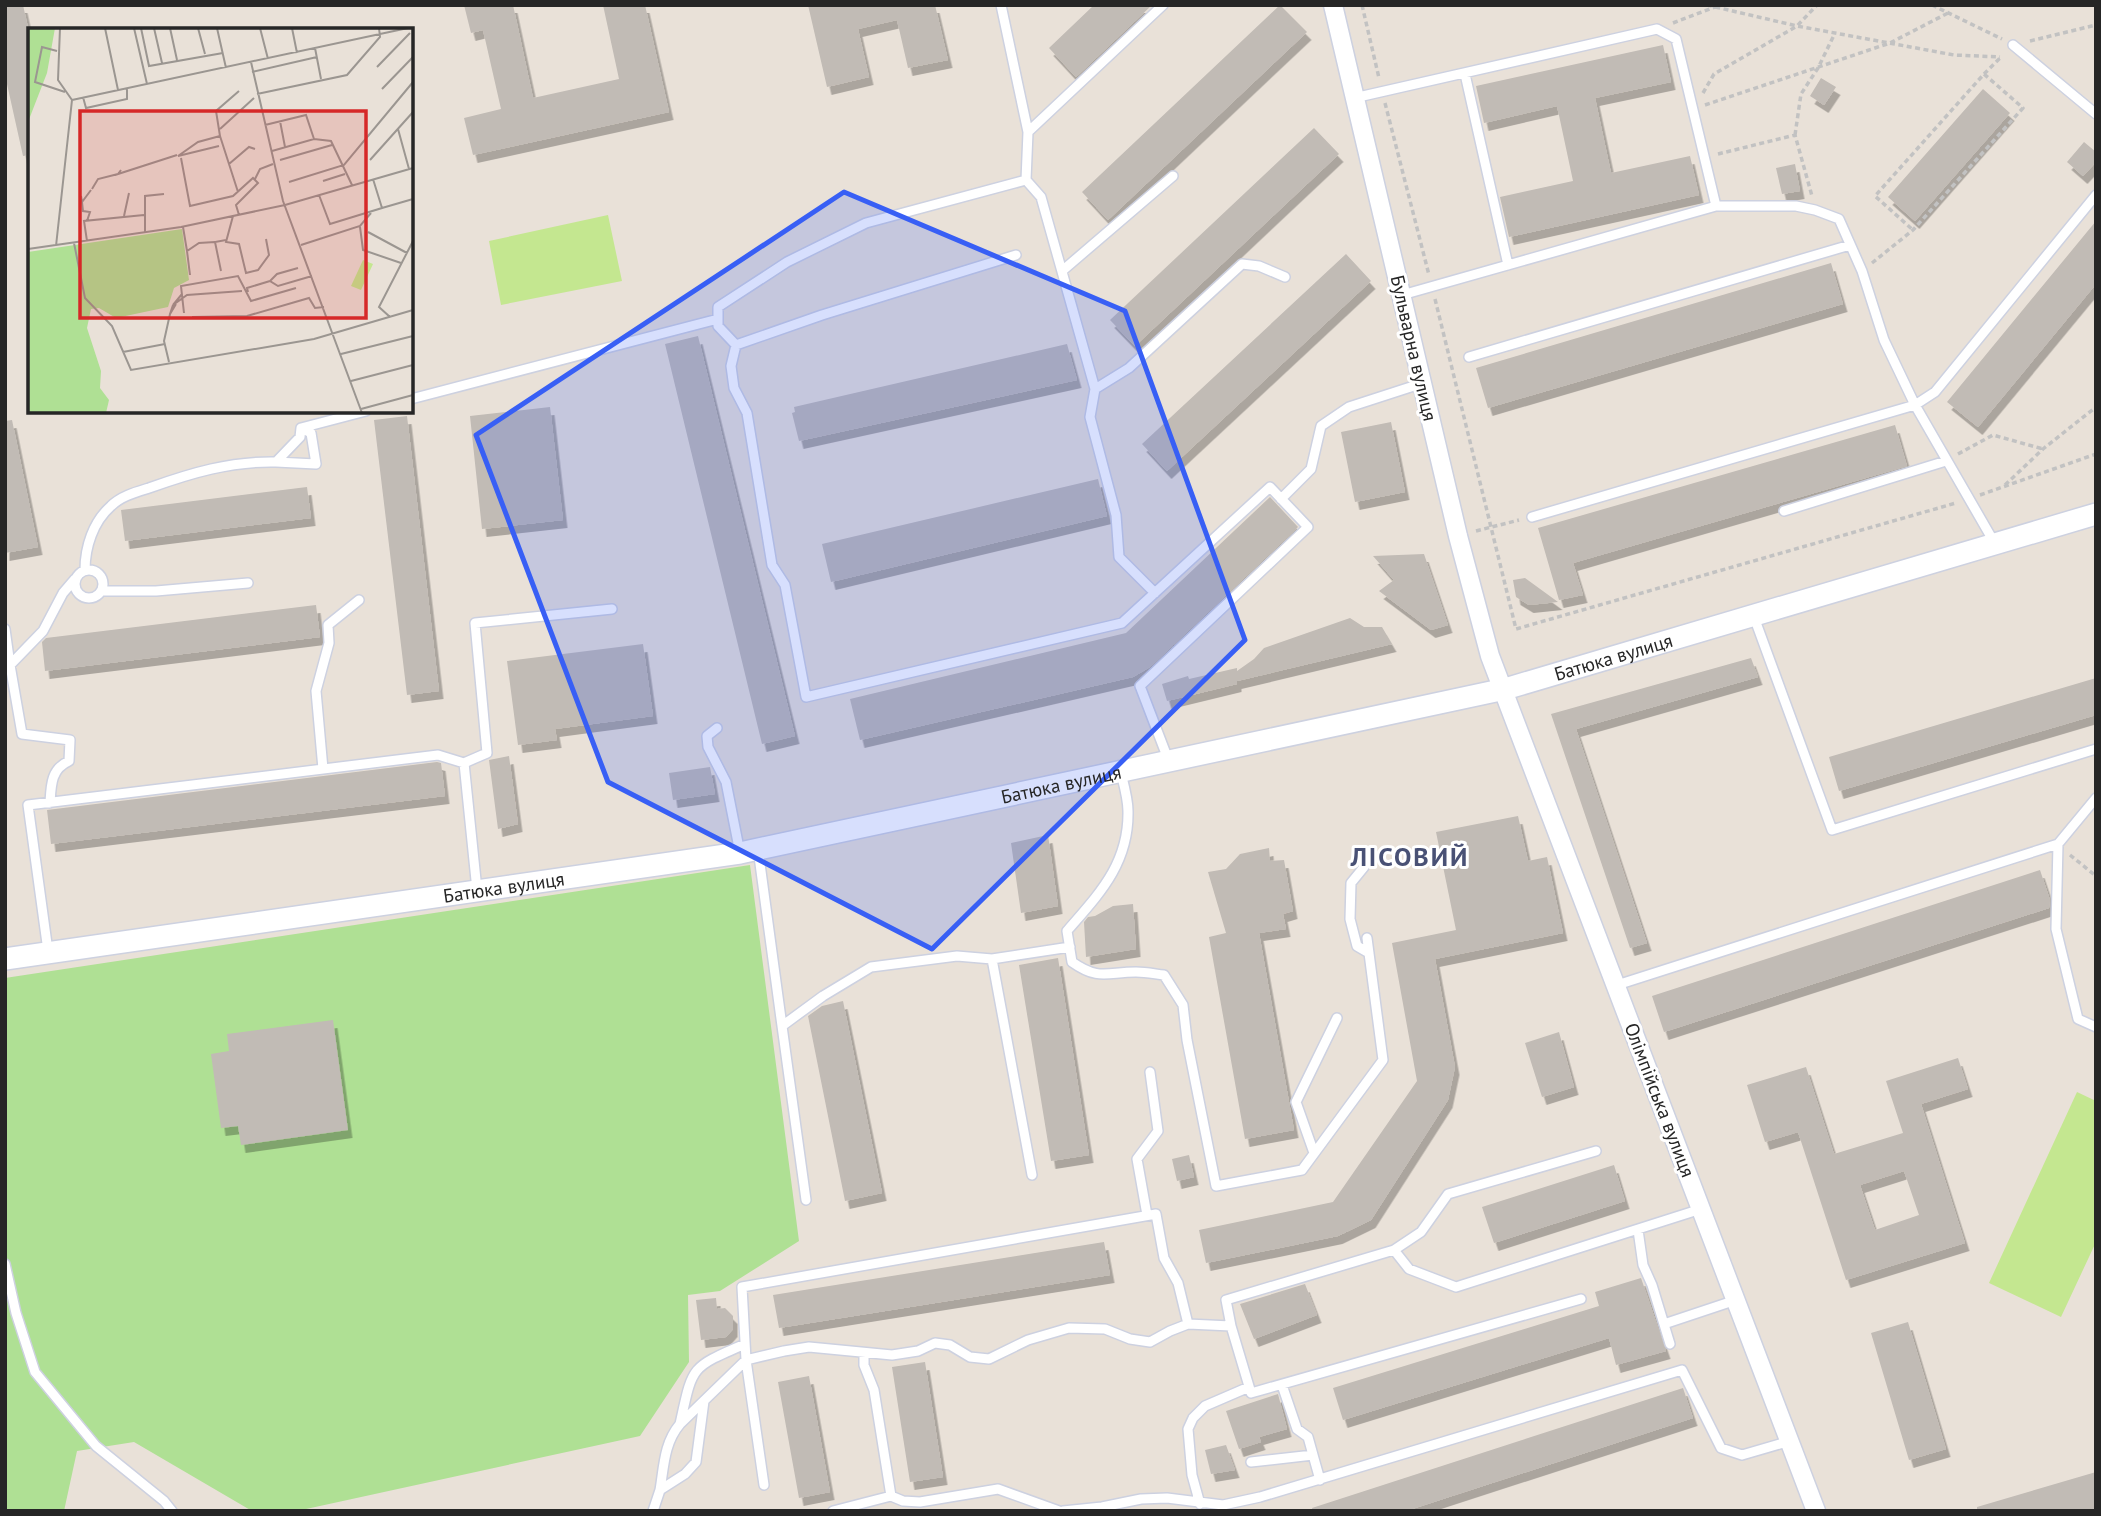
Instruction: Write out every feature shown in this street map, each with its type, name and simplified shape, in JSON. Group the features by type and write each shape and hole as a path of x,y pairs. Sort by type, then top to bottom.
{"street":[{"name":"Бульварна вулиця","path":"1333,5 1458,536 1490,656 1505,689"},
{"name":"Батюка вулиця","path":"5,959 749,851 1505,689 1994,542 2096,514"},
{"name":"Олімпійська вулиця","path":"1505,689 1816,1511"}],"lane":[{"path":"1001,5 1028,132 1026,180 1041,197 1095,389 1090,416 1116,515 1119,557 1155,593"},
{"path":"1028,132 1163,5"},
{"path":"1354,98 1657,29 1676,40 1716,206"},
{"path":"2013,44 2096,114"},
{"path":"1465,74 1508,265"},
{"path":"1062,271 1173,176"},
{"path":"736,345 718,326 718,307 775,270 866,223 1026,180"},
{"path":"1532,517 1915,405 1935,392 2096,194"},
{"path":"1402,295 1716,206 1796,206 1839,219 1862,271 1884,340 1915,405 1994,542"},
{"path":"1469,357 1850,245"},
{"path":"736,345 822,315 1016,255"},
{"path":"1095,389 1129,368 1242,264 1259,266 1285,277"},
{"path":"413,399 718,319"},
{"path":"736,345 731,366 734,388 747,413 772,565 785,585 806,697 1122,623 1270,487 1308,527 1140,686 1169,761"},
{"path":"1282,499 1311,469 1321,426 1349,407 1421,376"},
{"path":"302,428 358,413"},
{"path":"276,462 300,437 302,428"},
{"path":"85,570 85,557 91,535 111,505 126,496 214,467 250,462 316,464 311,433 302,428"},
{"path":"1784,511 1946,461"},
{"path":"10,665 43,631 64,593 85,570 95,570 102,576 102,591"},
{"path":"75,579 75,589 85,598 95,597 102,591 156,591 248,583"},
{"path":"323,769 316,691 329,643 328,625 359,600"},
{"path":"48,953 28,805 438,755 464,764 487,753 475,623 612,609"},
{"path":"1753,615 1832,830 2096,749"},
{"path":"5,629 22,734 70,740 69,761 63,764 51,779 50,803"},
{"path":"717,728 707,736 708,747 726,782 749,851 782,1026 806,1200"},
{"path":"464,764 477,891"},
{"path":"1121,771 1128,811 1123,852 1108,884 1067,931 1072,962 1088,973 1106,975 1136,972 1164,975 1183,1004 1186,1040 1216,1186 1303,1170 1383,1060 1367,939"},
{"path":"1617,985 2057,844 2096,798"},
{"path":"2057,844 2056,929 2078,1019 2096,1027"},
{"path":"1364,867 1351,883 1350,919 1357,946 1369,953"},
{"path":"782,1026 823,996 871,967 957,956 992,959 1070,947"},
{"path":"992,959 1032,1175"},
{"path":"1314,1153 1296,1102 1337,1018"},
{"path":"1147,1215 1137,1158 1158,1131 1150,1072"},
{"path":"1581,1298 1251,1393 1226,1300 1394,1250 1421,1231 1448,1194 1596,1151"},
{"path":"1394,1250 1409,1269 1455,1287 1701,1209"},
{"path":"764,1485 746,1360 742,1287 1156,1214 1164,1258 1178,1283 1188,1324"},
{"path":"1638,1230 1643,1265 1653,1285 1670,1344"},
{"path":"5,1264 16,1313 35,1372 96,1446 173,1511"},
{"path":"1664,1324 1736,1300"},
{"path":"653,1511 671,1436 746,1360 784,1350 809,1347 892,1355 918,1351 935,1343 950,1345 970,1357 989,1359 1028,1340 1069,1328 1104,1329 1130,1339 1150,1342 1188,1324 1231,1326"},
{"path":"680,1424 694,1371 704,1363 745,1344"},
{"path":"864,1354 864,1365 874,1390 891,1496"},
{"path":"833,1511 891,1496 903,1501 920,1502 998,1489 1061,1511 1102,1507 1141,1499 1167,1498 1223,1505 1320,1480 1682,1370 1721,1448 1742,1455 1790,1441"},
{"path":"1282,1385 1297,1429 1308,1437 1320,1480"},
{"path":"1200,1504 1192,1475 1188,1429 1193,1418 1205,1406 1249,1387"},
{"path":"660,1490 685,1474 695,1462 704,1401"},
{"path":"1251,1462 1313,1455"}],"path":[{"path":"1362,5 1516,629 1968,499 2096,454"},
{"path":"1707,5 1797,26 1954,55 2000,57"},
{"path":"1657,29 1720,5"},
{"path":"1693,109 1714,74 1797,26 1817,5"},
{"path":"1932,5 2013,44"},
{"path":"1693,109 1890,43 1948,13"},
{"path":"1913,230 1874,196 2013,44 2096,25"},
{"path":"1815,210 1795,135 1801,94 1818,68 1835,33"},
{"path":"1862,271 1913,230 2023,108 1984,74"},
{"path":"1706,157 1795,135"},
{"path":"1421,376 1450,362 1469,357"},
{"path":"2004,486 2043,449 2096,407"},
{"path":"1946,461 1993,435 2043,449"},
{"path":"1458,536 1532,517"},
{"path":"2057,844 2096,876"}],"highlighted area":[{"path":"844,192 1125,311 1245,640 932,949 608,782 476,435"}],"green space":[{"path":"608,215 622,281 501,305 489,241"},
{"path":"750,865 799,1241 720,1291 688,1295 689,1362 640,1436 297,1511 252,1511 134,1442 77,1451 64,1511 5,1511 5,978"},
{"path":"2077,1092 2096,1101 2096,1242 2061,1317 1989,1283"}],"building":[{"path":"5,5 23,5 28,28 28,155 23,156 5,75"},
{"path":"464,5 513,5 533,98 619,79 603,5 645,5 669,112 473,155 464,118 501,109 483,30 471,33"},
{"path":"808,5 935,5 948,60 908,68 897,20 858,29 869,77 827,87"},
{"path":"1094,5 1152,5 1076,77 1049,48"},
{"path":"1280,5 1307,32 1108,220 1082,192"},
{"path":"1663,45 1671,82 1595,98 1611,173 1690,156 1699,195 1509,237 1500,197 1573,181 1557,106 1484,123 1476,86"},
{"path":"1821,78 1836,87 1824,105 1810,96"},
{"path":"1983,89 2010,113 1915,221 1888,197"},
{"path":"1314,128 1339,154 1135,346 1110,320"},
{"path":"2084,142 2096,152 2096,162 2083,176 2067,162"},
{"path":"1795,164 1800,191 1782,194 1776,168"},
{"path":"2096,221 2096,284 1978,427 1947,402"},
{"path":"1346,254 1371,281 1167,471 1142,444"},
{"path":"1831,263 1843,304 1488,408 1476,368"},
{"path":"698,336 795,736 762,744 665,344"},
{"path":"1067,344 1077,380 799,441 792,413 795,412 794,407"},
{"path":"550,407 563,520 482,529 470,416"},
{"path":"407,416 439,691 407,695 374,420"},
{"path":"12,420 38,547 5,553 5,421"},
{"path":"1391,422 1405,492 1355,502 1341,432"},
{"path":"1895,425 1907,466 1573,563 1583,595 1559,600 1538,528"},
{"path":"1098,479 1107,516 831,582 822,544"},
{"path":"307,487 311,518 125,541 121,510"},
{"path":"1270,497 1298,527 1150,667 1133,677 860,740 850,699 1126,633"},
{"path":"1424,554 1448,625 1431,630 1379,591 1394,580 1373,556"},
{"path":"1525,578 1558,602 1529,605 1516,597 1513,580"},
{"path":"316,605 320,637 45,671 42,642 46,638"},
{"path":"1350,618 1364,627 1382,627 1392,644 1237,681 1237,684 1167,701 1162,684 1188,676 1189,679 1237,668 1237,671 1264,648"},
{"path":"643,644 653,716 555,729 557,740 518,745 507,661"},
{"path":"1751,658 1758,677 1576,729 1647,943 1630,948 1551,714"},
{"path":"2096,678 2096,715 1839,791 1829,757"},
{"path":"509,756 518,824 498,829 489,760"},
{"path":"441,763 445,796 51,844 47,810"},
{"path":"710,767 715,794 673,800 669,773"},
{"path":"1518,816 1528,861 1547,857 1563,933 1435,959 1455,1067 1448,1100 1371,1220 1338,1236 1206,1263 1199,1230 1333,1202 1417,1081 1392,943 1456,930 1436,832"},
{"path":"1048,835 1058,906 1021,913 1011,843"},
{"path":"1269,848 1270,861 1284,860 1293,911 1283,914 1286,929 1259,933 1294,1130 1245,1139 1209,937 1226,933 1208,872 1226,869 1240,854"},
{"path":"2040,870 2050,900 2049,908 1664,1032 1652,996"},
{"path":"1133,904 1136,949 1086,957 1084,922 1088,917 1113,906"},
{"path":"1058,958 1089,1155 1051,1161 1019,965"},
{"path":"843,1001 882,1193 845,1201 808,1016 822,1006"},
{"path":"333,1020 348,1130 241,1145 238,1126 221,1128 211,1054 229,1051 227,1034"},
{"path":"1559,1032 1574,1087 1542,1097 1525,1043"},
{"path":"1958,1058 1968,1089 1921,1104 1965,1243 1846,1280 1798,1132 1765,1142 1747,1085 1806,1067 1834,1154 1903,1133 1886,1081","holes":["1904,1171 1919,1215 1875,1230 1860,1185"]},
{"path":"1189,1155 1194,1177 1177,1181 1172,1159"},
{"path":"1614,1165 1625,1201 1494,1243 1482,1207"},
{"path":"1104,1242 1110,1275 779,1328 773,1295"},
{"path":"1641,1278 1666,1351 1616,1365 1609,1338 1343,1420 1333,1388 1599,1306 1595,1292"},
{"path":"1305,1284 1317,1315 1254,1339 1240,1304"},
{"path":"716,1298 717,1309 725,1308 733,1316 733,1329 726,1337 701,1340 696,1300"},
{"path":"1908,1322 1946,1449 1909,1460 1871,1333"},
{"path":"925,1362 943,1477 910,1482 892,1367"},
{"path":"809,1376 830,1492 799,1498 778,1382"},
{"path":"1683,1388 1693,1418 1406,1511 1313,1511 1312,1508"},
{"path":"1278,1394 1287,1429 1259,1437 1261,1442 1239,1449 1226,1411"},
{"path":"1226,1445 1235,1470 1211,1474 1205,1450"},
{"path":"2096,1472 2096,1511 1977,1511 1977,1507"}],"district":[{"name":"ЛІСОВИЙ","path":"1410,857"}]}
